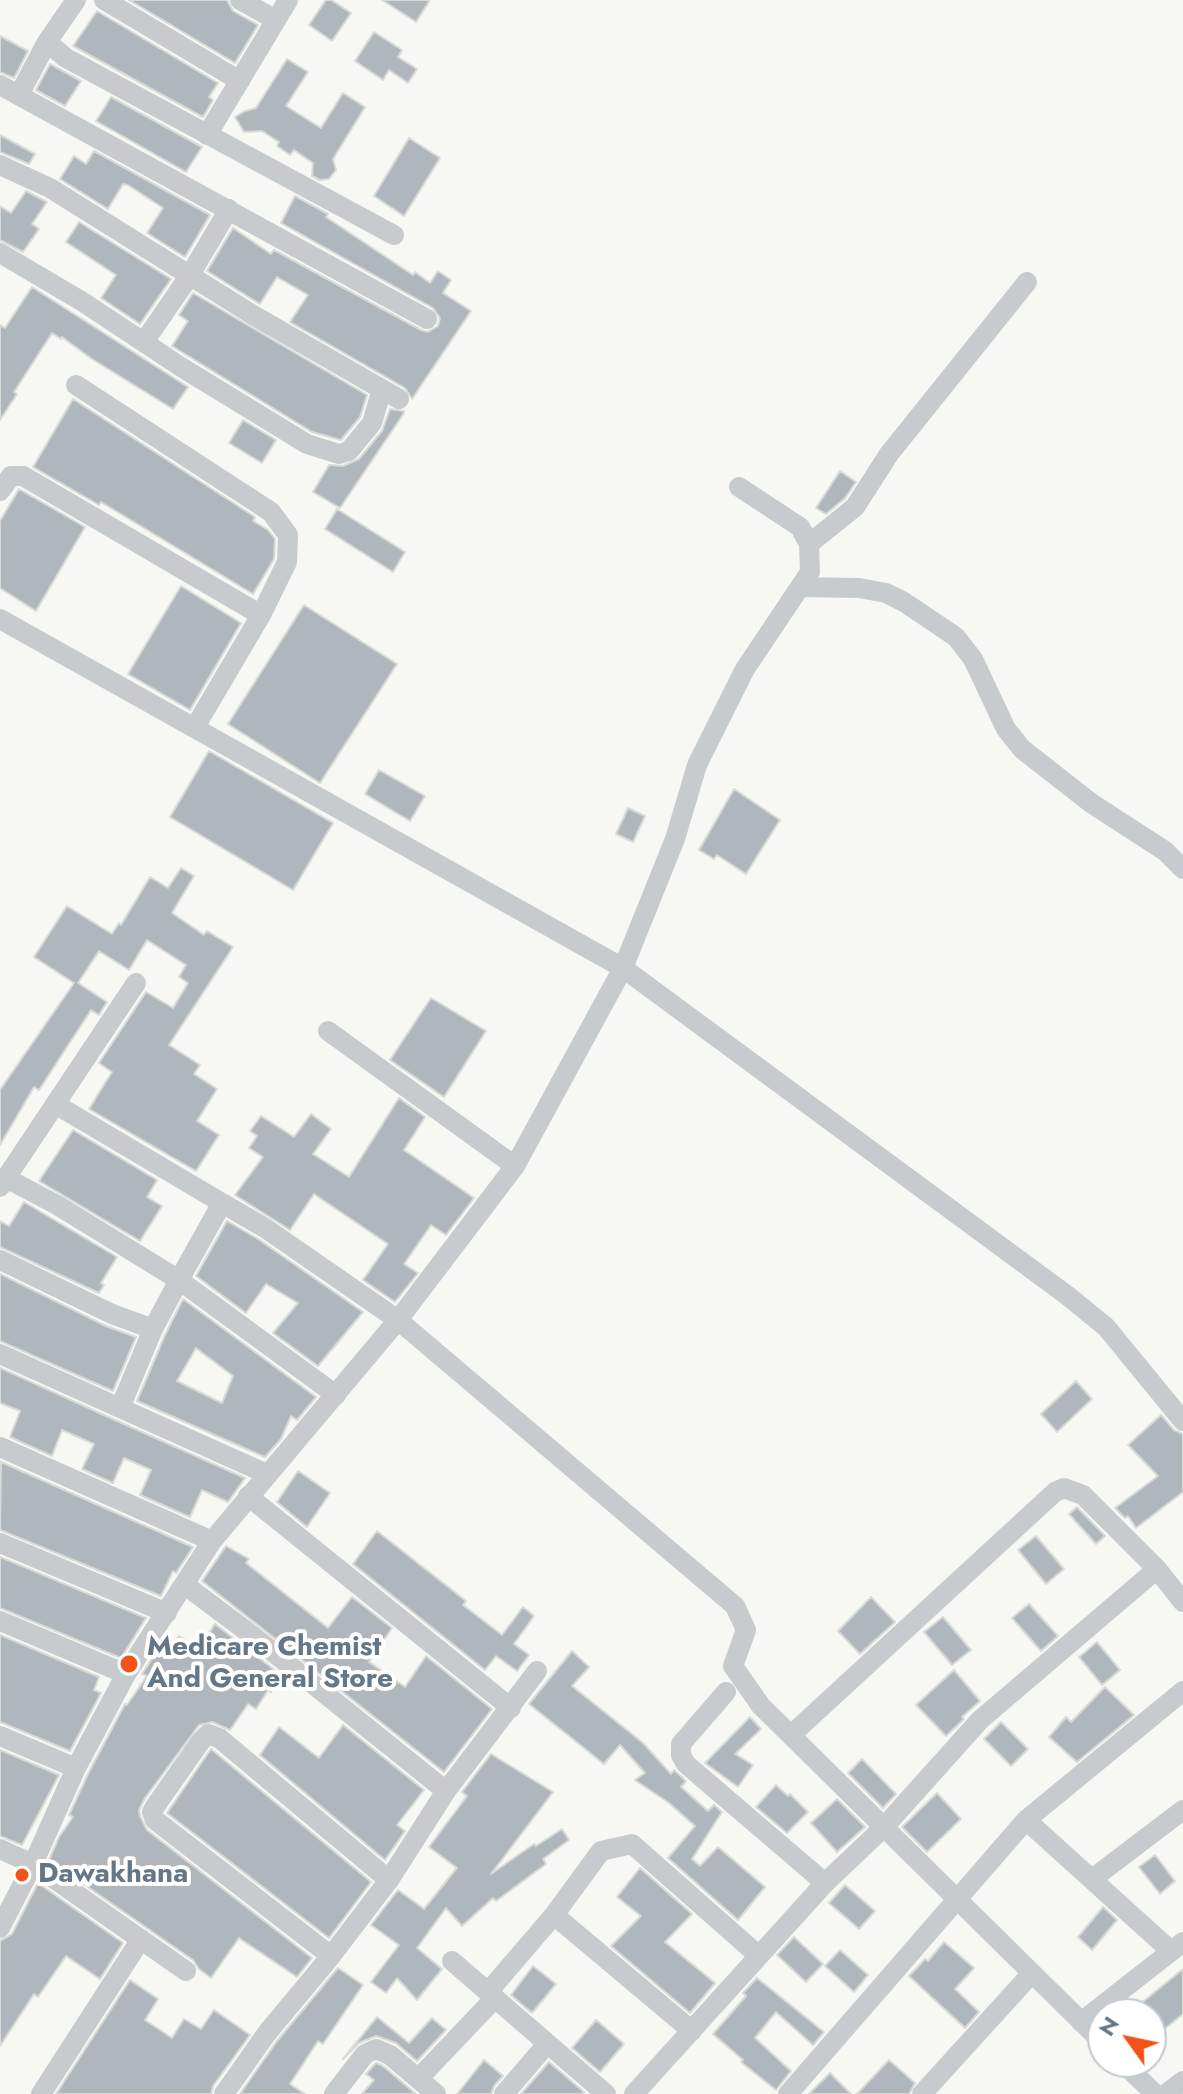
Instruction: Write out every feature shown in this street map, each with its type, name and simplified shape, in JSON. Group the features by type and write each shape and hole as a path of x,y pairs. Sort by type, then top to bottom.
{"street":[{"path":"19,95 47,42 76,0"},
{"path":"104,0 240,81"},
{"path":"240,0 276,20"},
{"path":"207,135 288,0"},
{"path":"47,42 66,58 394,235"},
{"path":"0,85 427,319"},
{"path":"0,253 307,444 339,454 349,451 361,440 391,394 50,188 2,172"},
{"path":"144,342 190,275 229,209"},
{"path":"809,544 855,507 889,454 1027,282"},
{"path":"76,385 271,512 288,535 287,562 261,615 195,727"},
{"path":"0,491 11,476 23,476 261,615"},
{"path":"0,1928 76,1768 126,1674 212,1541 398,1320 515,1166 623,968 675,839 697,765 745,669 810,572 809,544 800,527 739,487"},
{"path":"800,587 859,588 886,593 956,637 973,659 1006,729 1022,749 1091,803 1165,851 1183,869"},
{"path":"0,619 623,968 1068,1296 1106,1327 1183,1421"},
{"path":"136,983 3,1182 57,1205 179,1280 336,1395"},
{"path":"328,1031 515,1166"},
{"path":"55,1104 265,1228 398,1320 735,1606 746,1630 733,1666 761,1706 1087,2028"},
{"path":"120,1408 153,1329 222,1203"},
{"path":"0,1260 112,1314 153,1329"},
{"path":"0,1354 267,1474"},
{"path":"0,1447 212,1541"},
{"path":"791,1735 1055,1492 1064,1488 1083,1495 1157,1569 1183,1602"},
{"path":"248,1496 511,1708"},
{"path":"0,1543 167,1613"},
{"path":"634,2094 825,1883 884,1827 980,1720 1157,1569"},
{"path":"185,1585 446,1791"},
{"path":"0,1621 126,1674"},
{"path":"224,2094 267,2033 389,1880 446,1791 537,1671"},
{"path":"788,2094 1026,1820 1183,1691"},
{"path":"726,1692 681,1744 681,1755 686,1764 825,1883"},
{"path":"331,1956 155,1820 152,1812 156,1805 201,1741 208,1734 219,1738 389,1880"},
{"path":"0,1736 76,1768"},
{"path":"1092,1879 1183,1810"},
{"path":"1026,1820 1092,1879 1177,1946 1081,2022"},
{"path":"418,2079 492,1995 601,1851 632,1844 759,1956"},
{"path":"0,1849 33,1864 186,1971"},
{"path":"554,1915 692,2031"},
{"path":"41,2094 141,1939"},
{"path":"452,1961 606,2094"},
{"path":"922,2094 1032,1973"},
{"path":"504,2094 547,2044"},
{"path":"334,2094 365,2054 376,2049 390,2055 436,2094"},
{"path":"1138,2078 1155,2094"},
{"path":"1166,2094 1183,2081"}],"building":[{"path":"129,0 227,0 233,11 258,25 235,63"},
{"path":"326,0 351,13 332,41 309,25"},
{"path":"382,0 430,0 416,22"},
{"path":"97,11 218,83 209,97 213,100 203,117 73,46"},
{"path":"374,32 402,50 398,57 417,69 408,83 389,70 383,80 355,61"},
{"path":"0,36 28,51 14,78 0,72"},
{"path":"287,59 308,72 286,106 321,128 343,93 365,107 333,159 336,170 329,179 320,180 312,176 313,163 294,150 290,155 277,146 279,142 262,131 244,132 235,117 256,108"},
{"path":"50,64 81,81 65,106 36,90"},
{"path":"111,97 202,147 186,172 96,121"},
{"path":"0,135 35,154 29,164 0,152"},
{"path":"409,138 440,158 404,216 374,196"},
{"path":"94,151 210,215 185,257 147,233 163,208 128,185 123,184 108,209 60,179 74,156 86,164"},
{"path":"26,191 47,202 32,224 39,229 23,252 0,240 0,206 11,213"},
{"path":"295,196 328,214 326,217 413,275 415,272 430,283 438,271 451,280 443,293 471,311 412,399 405,388 290,322 308,295 277,277 260,304 207,271 233,228 271,254 274,250 421,330 428,332 438,326 440,318 433,308 281,223"},
{"path":"79,222 171,279 140,324 101,298 116,275 66,242"},
{"path":"32,287 188,387 173,409 52,333 0,420 0,325 5,328"},
{"path":"193,293 367,395 360,417 341,440 312,432 172,346 188,321 179,315"},
{"path":"73,399 255,517 253,521 268,530 275,539 274,559 253,594 101,502 99,505 33,467"},
{"path":"390,409 404,413 340,508 313,492 329,465 343,466 359,459 382,431"},
{"path":"243,420 276,440 262,463 229,443"},
{"path":"840,471 856,482 845,498 826,514 816,508"},
{"path":"19,489 85,527 36,611 0,588 0,521"},
{"path":"337,509 405,552 393,572 325,529"},
{"path":"181,586 241,623 190,710 128,674"},
{"path":"304,605 397,664 320,783 228,724"},
{"path":"209,751 333,823 293,890 170,817"},
{"path":"379,770 425,796 410,821 365,794"},
{"path":"734,789 780,820 746,874 717,855 714,859 699,850"},
{"path":"628,808 645,816 633,842 616,834"},
{"path":"181,868 194,876 172,913 204,935 207,931 233,947 169,1045 200,1065 194,1074 217,1089 197,1121 219,1135 196,1171 89,1109 112,1072 99,1063 146,992 173,1008 188,983 179,977 186,965 147,940 129,970 99,951 78,983 107,1002 99,1015 91,1010 39,1090 34,1087 0,1145 0,1090 74,983 34,957 67,906 112,934 119,923 121,925 150,877 168,888"},
{"path":"431,998 486,1031 444,1097 390,1060"},
{"path":"399,1098 425,1117 404,1150 474,1198 446,1235 431,1225 404,1264 418,1273 395,1302 363,1280 388,1244 314,1194 290,1230 235,1195 263,1157 249,1148 257,1136 250,1131 261,1116 294,1137 311,1114 331,1129 313,1154 349,1177"},
{"path":"73,1130 157,1180 147,1197 162,1206 140,1241 39,1181"},
{"path":"24,1202 117,1257 101,1283 104,1285 99,1293 0,1247 0,1221 9,1226"},
{"path":"227,1221 363,1312 318,1366 273,1333 298,1303 266,1284 246,1313 196,1276"},
{"path":"0,1274 106,1326 136,1337 113,1391 0,1341"},
{"path":"183,1299 316,1397 297,1420 291,1416 281,1439 265,1457 137,1401","holes":["196,1348 233,1376 222,1403 177,1381"]},
{"path":"0,1368 245,1478 228,1502 202,1490 190,1517 140,1495 151,1470 124,1458 113,1483 82,1469 94,1444 62,1430 52,1456 10,1437 20,1411 0,1403"},
{"path":"1076,1381 1092,1399 1057,1432 1041,1414"},
{"path":"1161,1415 1174,1430 1183,1434 1183,1492 1136,1528 1128,1516 1125,1518 1115,1508 1158,1476 1128,1445"},
{"path":"1,1462 193,1547 176,1573 173,1571 161,1596 0,1530"},
{"path":"298,1471 330,1493 307,1527 277,1502"},
{"path":"1077,1507 1105,1536 1096,1544 1069,1514"},
{"path":"377,1531 466,1601 463,1605 502,1635 523,1607 534,1616 514,1644 529,1655 517,1671 496,1656 485,1670 353,1564"},
{"path":"1036,1536 1064,1569 1046,1584 1018,1550"},
{"path":"226,1546 249,1559 246,1563 328,1628 352,1597 392,1628 369,1662 405,1687 426,1656 492,1709 444,1772 202,1581"},
{"path":"0,1557 146,1618 121,1658 0,1608"},
{"path":"871,1597 895,1622 860,1654 838,1631"},
{"path":"1029,1604 1058,1636 1041,1651 1012,1618"},
{"path":"943,1617 971,1650 952,1665 924,1632"},
{"path":"215,1624 281,1675 256,1709 248,1704 230,1730 212,1722 199,1725 145,1798 139,1810 140,1816 147,1830 312,1958 297,1977 239,1938 211,1978 193,1960 49,1860 59,1837 73,1817 69,1815 88,1774 125,1704 147,1676 142,1674 157,1651 166,1657 179,1636 199,1648"},
{"path":"0,1635 99,1677 94,1690 101,1693 70,1751 0,1722"},
{"path":"1097,1642 1120,1670 1102,1685 1079,1657"},
{"path":"572,1651 589,1667 572,1686 643,1743 671,1774 674,1770 686,1781 681,1787 708,1811 714,1805 722,1812 692,1859 700,1866 718,1847 765,1887 738,1920 668,1858 695,1826 669,1803 635,1780 645,1773 620,1745 604,1764 529,1704"},
{"path":"954,1670 980,1701 946,1736 916,1705"},
{"path":"1105,1687 1134,1715 1077,1762 1049,1737 1066,1717 1071,1722"},
{"path":"750,1717 761,1729 735,1754 753,1765 738,1787 705,1763"},
{"path":"1001,1722 1028,1749 1011,1766 984,1739"},
{"path":"343,1725 424,1790 397,1825 405,1831 385,1860 260,1755 279,1727 319,1758"},
{"path":"211,1749 371,1882 329,1938 167,1813"},
{"path":"0,1750 59,1775 22,1845 0,1836"},
{"path":"491,1754 553,1792 491,1874 562,1829 569,1840 543,1859 546,1864 496,1901 493,1898 462,1926 446,1908 417,1948 442,1969 417,2000 397,1978 386,1993 371,1982 399,1945 371,1925 398,1890 424,1909 457,1868 429,1847 467,1796 462,1792"},
{"path":"862,1759 896,1794 883,1808 848,1773"},
{"path":"776,1785 808,1812 787,1833 756,1807"},
{"path":"937,1793 961,1819 927,1852 902,1827"},
{"path":"837,1799 865,1827 837,1852 811,1823"},
{"path":"1155,1855 1175,1881 1160,1894 1139,1867"},
{"path":"640,1868 692,1914 665,1942 715,1983 690,2013 611,1946 641,1916 617,1897"},
{"path":"38,1883 123,1943 100,1979 66,1956 38,1997 34,1994 0,2046 0,1941 12,1934"},
{"path":"845,1885 875,1911 859,1929 829,1903"},
{"path":"1103,1907 1117,1920 1092,1950 1078,1937"},
{"path":"794,1937 823,1964 806,1982 777,1955"},
{"path":"944,1942 974,1968 955,1989 979,2012 965,2028 909,1976 925,1959 928,1961"},
{"path":"840,1950 868,1975 854,1992 825,1966"},
{"path":"533,1966 556,1984 532,2013 511,1995"},
{"path":"338,1968 363,1985 323,2044 318,2041 290,2084 305,2094 240,2094 277,2041"},
{"path":"1183,1969 1183,2014 1167,2027 1167,1998 1148,1998"},
{"path":"757,1978 824,2032 813,2045 776,2012 755,2038 791,2071 776,2090 713,2034 746,1996 743,1993"},
{"path":"130,1980 158,1999 145,2020 172,2038 184,2019 201,2029 214,2010 250,2035 213,2086 211,2094 56,2094"},
{"path":"377,2017 409,2043 432,2018 446,2030 417,2061 396,2043 376,2036 359,2043 343,2059"},
{"path":"596,2020 624,2044 600,2072 572,2048"},
{"path":"484,2060 503,2076 491,2094 457,2094"},
{"path":"889,2060 915,2083 909,2094 857,2094"},
{"path":"549,2062 584,2092 521,2094"},
{"path":"376,2063 416,2094 362,2094 374,2080 366,2074"},
{"path":"830,2073 851,2094 809,2094"}],"place":[{"name":"Medicare Chemist And General Store","path":"129,1664"},
{"name":"Dawakhana","path":"22,1875"}]}
